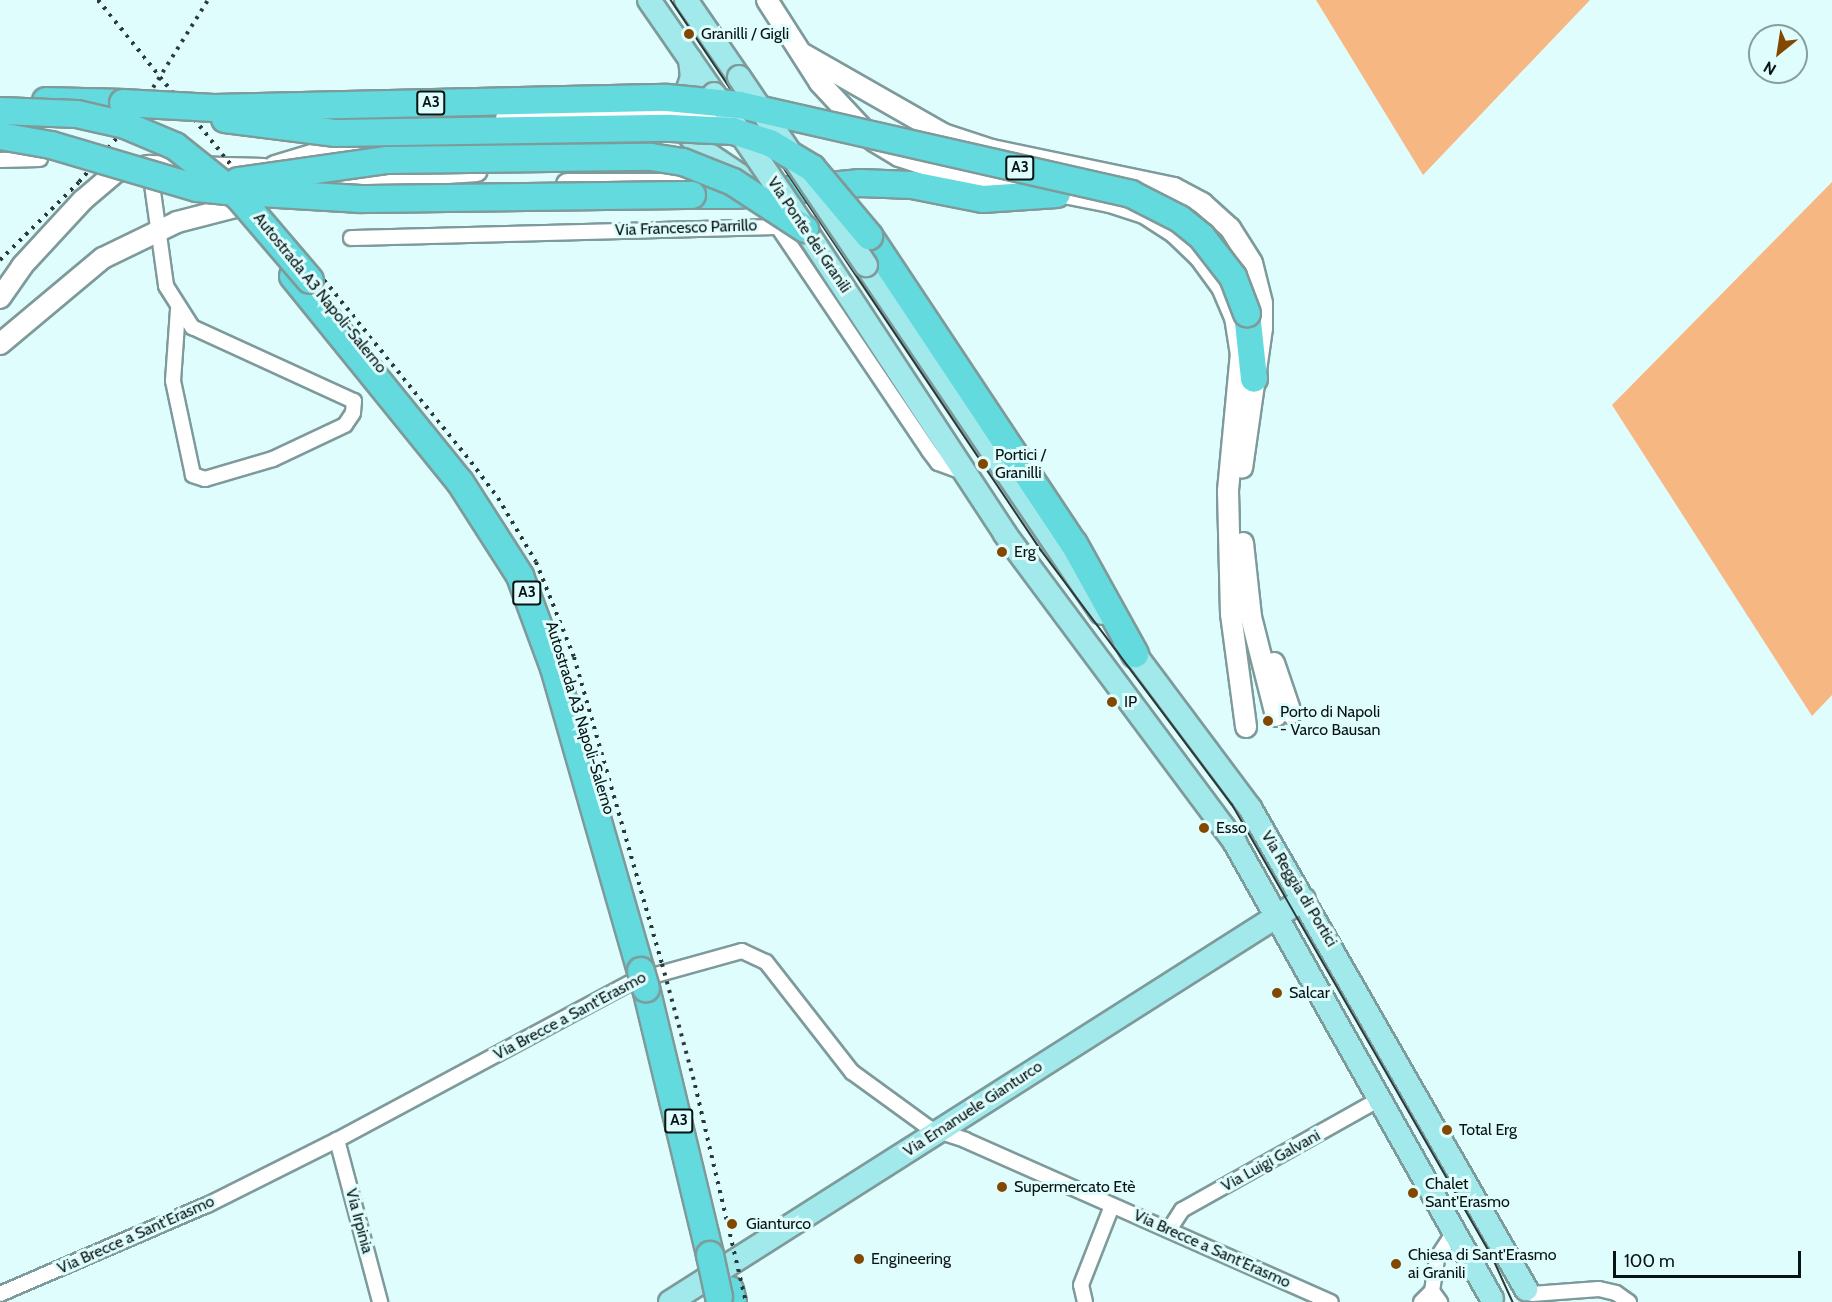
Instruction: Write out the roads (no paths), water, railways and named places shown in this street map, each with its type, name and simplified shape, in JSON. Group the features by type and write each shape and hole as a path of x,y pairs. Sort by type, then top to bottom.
{"highway":[{"name":"A3","path":"0,100 214,108 667,98 740,105 1105,186 1157,205 1202,237 1233,277 1247,313 1254,379"},
{"name":"A3","path":"123,103 336,133 671,128 733,131 770,143 812,168 870,236 1062,525 1135,654"},
{"name":"Autostrada A3 Napoli-Salerno","path":"0,111 77,114 125,125 175,146 239,197 460,482 493,529 520,576 554,668 650,978 726,1298"},
{"name":"Autostrada A3 Napoli-Salerno","path":"0,118 75,122 117,133 165,153 225,197 301,278"},
{"name":"A3","path":"0,136 51,145 227,191 340,198 736,195 870,183 1057,194"},
{"name":"A3","path":"155,172 222,182 388,160 636,156 683,162 717,175 760,197 806,229"}],"main road":[{"name":"Via Ponte dei Granili","path":"649,0 690,59 709,104 806,229 965,473"},
{"name":"Via Ponte dei Granili","path":"686,0 993,454"},
{"path":"690,59 692,77 683,103 691,137 705,152 774,191"},
{"name":"Via Reggia di Portici","path":"993,454 1078,581 1250,808 1532,1295"},
{"name":"Via Reggia di Portici","path":"965,473 1037,578 1216,815 1455,1230 1492,1300"},
{"name":"Via Emanuele Gianturco","path":"670,1302 1304,899"},
{"path":"1492,1300 1509,1287 1532,1295"}],"street":[{"path":"767,0 798,51 842,111 874,141 899,156 933,167 984,189"},
{"path":"798,51 907,117 967,144 1174,188 1202,203 1230,228 1252,263 1262,303 1254,379"},
{"path":"0,298 22,266 105,178 133,167 155,172 403,161 480,145 558,121 658,115 683,103"},
{"path":"261,169 410,126 464,120 709,104 740,105"},
{"path":"709,104 753,124 810,155 844,193 870,236"},
{"path":"933,167 992,150"},
{"path":"0,160 40,159"},
{"path":"0,344 78,276 157,230 222,209 356,180 475,171 643,169 717,175"},
{"path":"155,172 157,230 166,286 178,309 192,327 354,400 353,413 345,425 273,459 205,479 193,476 174,381 178,309"},
{"path":"315,190 653,182 700,185 736,195"},
{"name":"A3","path":"1057,194 1110,202 1146,214 1175,233 1200,257 1222,287 1235,317 1240,353 1228,491 1240,588"},
{"name":"Via Francesco Parrillo","path":"351,238 778,227 938,463 965,473"},
{"name":"A3","path":"1240,588 1242,471 1254,379"},
{"path":"1240,588 1284,715 1254,670"},
{"path":"1240,588 1254,670 1251,725 1234,649 1240,588"},
{"name":"Via Brecce a Sant'Erasmo","path":"0,1294 207,1205 337,1140 634,981 742,951 766,962 852,1072 929,1128 1170,1230 1331,1302"},
{"name":"Via Luigi Galvani","path":"1170,1230 1182,1210 1380,1099"},
{"name":"Via Irpinia","path":"337,1140 380,1302"},
{"path":"1084,1302 1081,1285 1112,1206"},
{"path":"1421,1302 1436,1296 1437,1257 1455,1230"},
{"path":"1532,1295 1599,1289 1616,1293 1629,1302"},
{"path":"1294,1302 1306,1291"}],"tram line":[{"path":"671,0 1041,550 1232,804 1492,1256 1513,1302"}],"railway":[{"path":"98,0 471,462 498,498 536,562 574,657 662,964 695,1085 746,1302"},
{"path":"0,260 79,182 134,118 208,0"}],"place":[{"name":"Granilli / Gigli","path":"689,34"},
{"name":"Portici / Granilli","path":"983,464"},
{"name":"Erg","path":"1002,552"},
{"name":"IP","path":"1112,702"},
{"name":"Porto di Napoli - Varco Bausan","path":"1268,721"},
{"name":"Esso","path":"1204,828"},
{"name":"Salcar","path":"1277,993"},
{"name":"Total Erg","path":"1447,1130"},
{"name":"Supermercato Etè","path":"1002,1187"},
{"name":"Chalet Sant'Erasmo","path":"1413,1193"},
{"name":"Gianturco","path":"732,1224"},
{"name":"Engineering","path":"859,1259"},
{"name":"Chiesa di Sant'Erasmo ai Granili","path":"1396,1264"}]}
